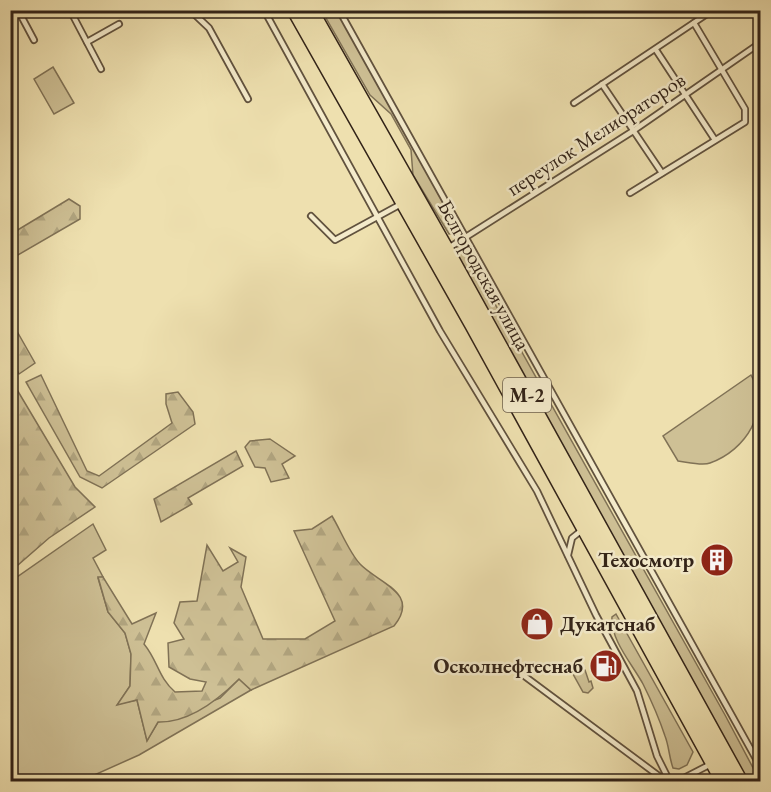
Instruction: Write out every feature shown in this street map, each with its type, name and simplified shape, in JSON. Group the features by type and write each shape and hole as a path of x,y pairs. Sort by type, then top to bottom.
{"main road":[{"name":"Белгородская улица","path":"295,10 584,528 600,542 740,782"},
{"name":"Белгородская улица","path":"310,10 446,249 724,782"}],"lane":[{"path":"18,10 34,40"},
{"path":"70,10 101,69"},
{"path":"190,10 209,28 248,99"},
{"path":"264,10 379,216 440,331 537,491 596,615 637,691 657,756 669,782"},
{"path":"339,10 760,766"},
{"path":"574,103 656,50 712,10"},
{"path":"630,193 745,122 745,109 694,23"},
{"path":"87,42 119,24"},
{"name":"переулок Мелиораторов","path":"446,249 467,238 633,131 760,43"},
{"path":"656,50 715,141"},
{"path":"602,84 662,173"},
{"path":"311,216 335,240 404,202"},
{"path":"568,555 572,538 584,528"},
{"path":"519,672 669,782"},
{"path":"676,782 714,763"}],"green space":[{"path":"322,11 338,11 433,178 459,233 449,234 413,175 411,150 391,114 370,95"},
{"path":"53,67 74,103 54,114 34,79"},
{"path":"69,199 80,206 80,219 11,259 11,234"},
{"path":"462,245 760,781 747,781 454,255 455,247"},
{"path":"10,319 35,363 19,374 11,357"},
{"path":"41,375 87,471 99,476 172,423 166,404 166,394 178,392 193,412 195,424 102,488 80,477 26,382"},
{"path":"751,375 758,402 752,428 744,439 723,457 707,464 678,461 663,436"},
{"path":"16,388 75,487 95,507 49,538 11,571 10,392"},
{"path":"270,439 295,456 282,464 289,478 271,482 265,468 255,467 245,447 250,441"},
{"path":"236,451 243,466 188,498 192,504 161,522 154,499"},
{"path":"332,516 360,564 386,583 400,597 403,605 401,615 394,626 251,690 239,679 202,709 181,719 158,722 147,741 137,700 117,705 130,686 131,654 125,633 108,612 98,577 103,577 132,624 156,613 144,644 169,686 175,692 202,691 206,682 190,679 169,667 168,643 184,639 174,623 180,602 197,601 207,545 223,571 238,562 230,548 246,557 241,587 263,639 305,639 335,621 294,531 312,529"},
{"path":"93,524 106,550 93,558 103,577 98,578 108,612 125,633 131,654 130,686 118,704 137,700 147,740 158,722 220,698 239,679 251,690 139,755 81,781 11,781 10,582"},
{"path":"616,614 693,752 687,765 679,769 673,768 655,709 614,634 612,617"},
{"path":"578,667 585,670 589,682 591,681 593,688 588,693 583,692 573,674 573,670"}],"place":[{"name":"Техосмотр","path":"717,560"},
{"name":"Дукатснаб","path":"537,624"},
{"name":"Осколнефтеснаб","path":"606,666"}]}
